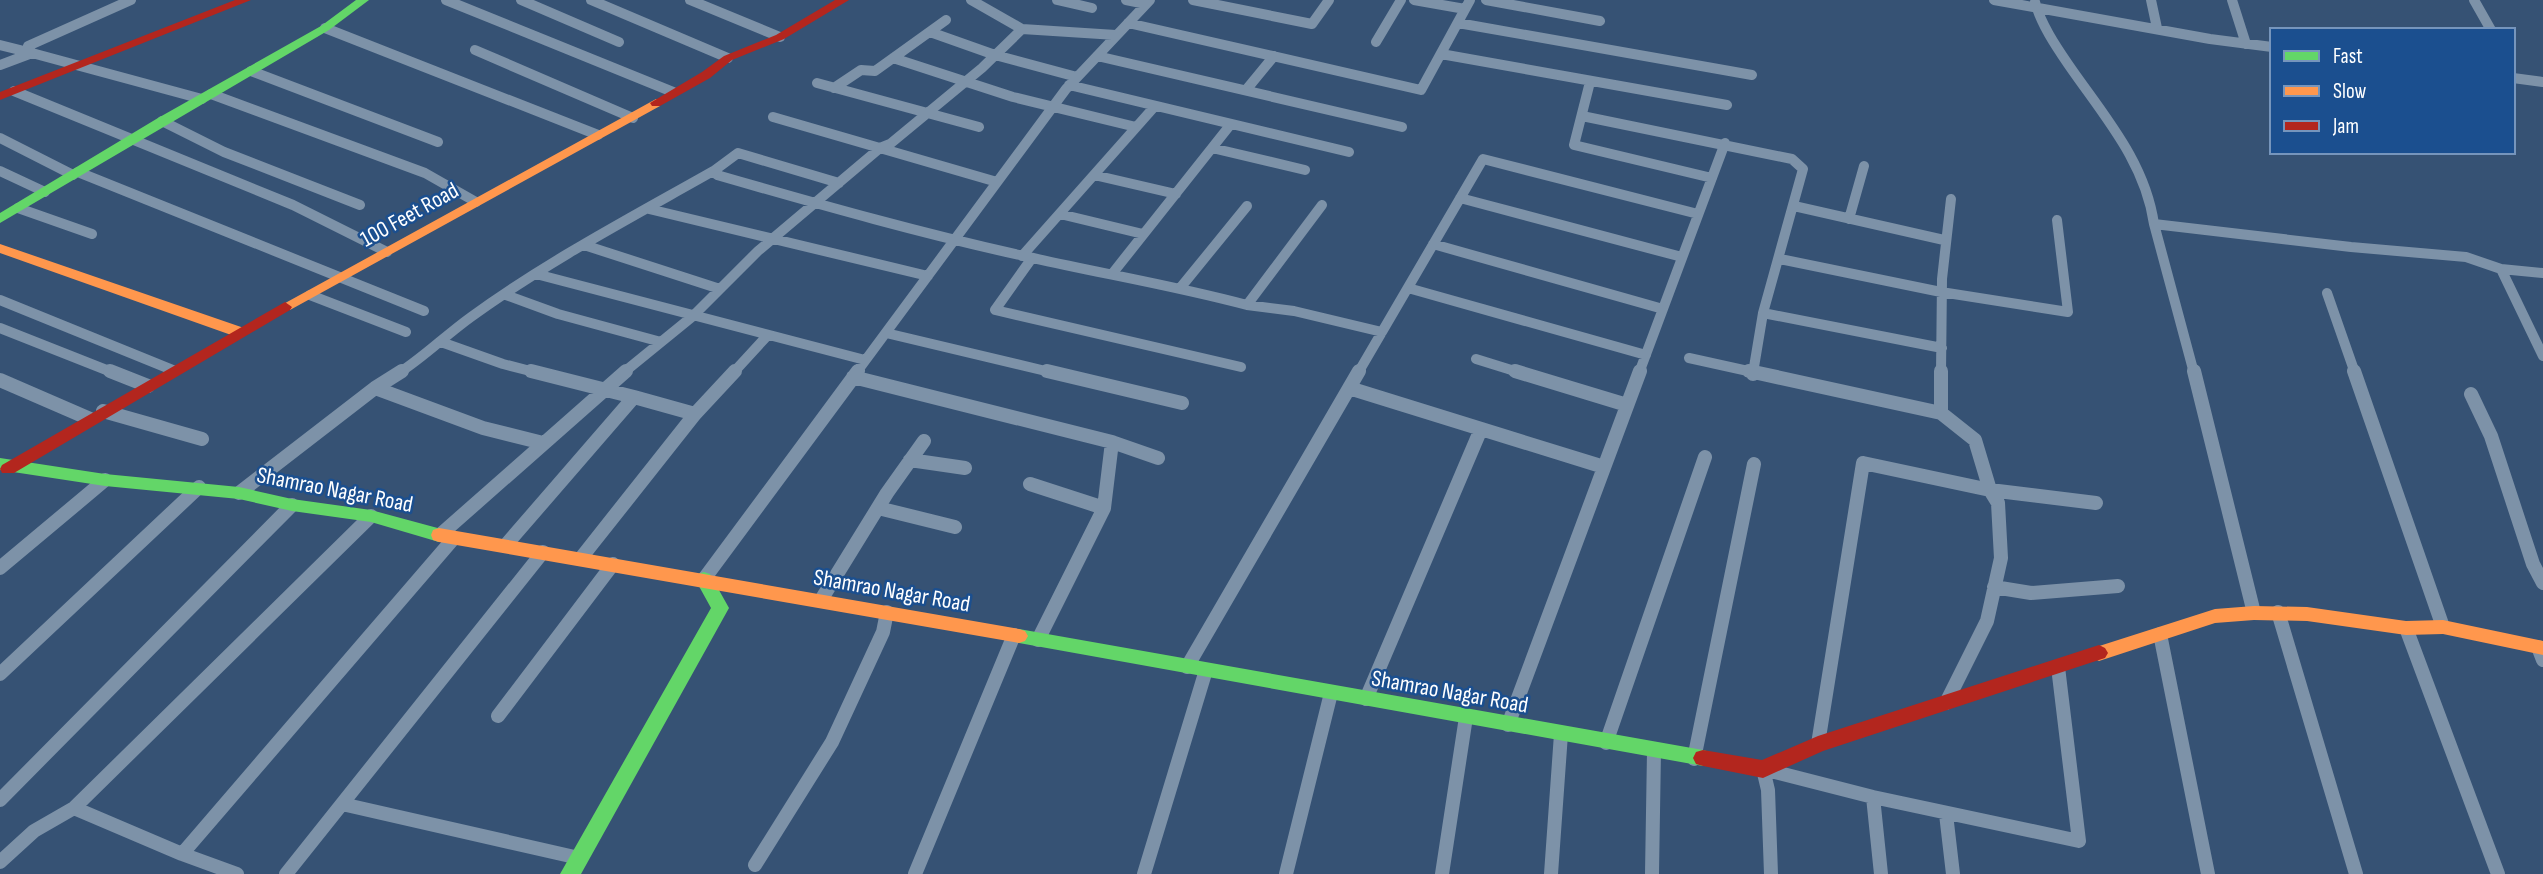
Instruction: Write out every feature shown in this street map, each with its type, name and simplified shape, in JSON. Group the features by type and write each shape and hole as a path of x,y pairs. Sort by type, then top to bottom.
{"street":[{"path":"32,53 28,46 131,0"},
{"path":"7,93 244,0"},
{"path":"0,219 162,121 326,28 363,0"},
{"path":"446,0 673,92"},
{"path":"521,0 619,42"},
{"path":"591,0 728,58"},
{"path":"690,0 780,37"},
{"path":"971,0 1022,29 1116,35"},
{"path":"1058,0 1092,8"},
{"path":"1126,0 1148,2"},
{"path":"1193,0 1312,24 1329,0"},
{"path":"1376,41 1401,0"},
{"path":"1128,23 1421,90 1468,5 1414,0"},
{"path":"1486,0 1600,21"},
{"path":"1994,0 2035,3 2157,28 2270,47"},
{"path":"2151,0 2157,28"},
{"path":"2232,0 2246,44"},
{"path":"2474,0 2490,28"},
{"name":"100 Feet Road","path":"4,468 239,332 633,118 673,92 706,75 728,58 780,37 836,1"},
{"path":"570,874 720,607 704,579 1051,108 1148,2"},
{"path":"2035,3 2055,45 2137,165 2154,207 2154,224 2165,257 2254,612"},
{"path":"834,88 861,70 875,71 946,20"},
{"path":"1458,23 1752,75"},
{"path":"326,28 598,135"},
{"path":"182,854 447,537 543,443 601,391 693,316 772,239 880,148 890,144 1022,29"},
{"path":"930,32 1155,106 1349,152"},
{"path":"0,45 206,96 425,173 476,202"},
{"path":"475,50 633,118"},
{"path":"0,65 32,53"},
{"path":"1441,54 1727,105"},
{"path":"1097,56 1402,127"},
{"path":"1246,90 1274,56"},
{"path":"893,58 962,83 1051,108 1136,127"},
{"path":"251,71 438,142"},
{"path":"2515,76 2543,82"},
{"path":"1590,82 1574,145 1712,178"},
{"path":"817,83 979,127"},
{"path":"7,93 133,139 293,205 387,252"},
{"path":"1155,106 1060,214 1027,257 995,310 1241,367"},
{"path":"1582,116 1725,143 1792,159 1803,169 1763,313 1753,374"},
{"path":"773,117 997,181"},
{"path":"162,121 224,152 360,205"},
{"path":"1112,274 1231,124"},
{"path":"0,138 75,173 424,311"},
{"path":"1508,725 1725,143"},
{"path":"1212,148 1305,170"},
{"path":"239,493 375,388 424,357 469,318 584,244 715,170 738,153 839,183"},
{"path":"1187,667 1483,159 1698,214"},
{"path":"1849,219 1864,166"},
{"path":"715,170 717,174 814,204 1027,257 1181,287 1247,305 1294,311 1382,332"},
{"path":"0,171 46,192"},
{"path":"1094,175 1176,194"},
{"path":"1460,198 1682,257"},
{"path":"1941,412 1941,292 1944,240 1951,199"},
{"path":"1247,305 1322,205"},
{"path":"1181,287 1247,206"},
{"path":"1794,206 1944,240"},
{"path":"18,208 92,234"},
{"path":"649,209 928,275"},
{"path":"1060,214 1143,234"},
{"path":"1780,259 1941,292 2068,312 2057,220"},
{"path":"2154,224 2351,247 2466,257 2501,269 2543,273"},
{"path":"584,244 720,289"},
{"path":"1433,244 1663,309"},
{"path":"0,248 239,332"},
{"path":"2501,269 2543,356"},
{"path":"536,274 865,360"},
{"path":"1408,288 1646,355"},
{"path":"2327,293 2443,628"},
{"path":"310,295 406,332"},
{"path":"506,295 558,314 661,342"},
{"path":"0,300 175,371"},
{"path":"1763,313 1942,348"},
{"path":"0,328 148,386"},
{"path":"886,333 1182,403"},
{"path":"580,558 695,414 767,336"},
{"path":"441,342 503,364 695,414"},
{"path":"1689,358 1753,374 1941,412 1975,440 1990,490 1998,503 2001,558 1987,621 1946,703"},
{"path":"1476,359 1627,405"},
{"path":"853,377 1112,442 1158,458"},
{"path":"0,380 96,415 202,439"},
{"path":"375,388 483,428 543,443"},
{"path":"1349,388 1604,467"},
{"path":"2471,394 2491,436 2533,564 2543,583"},
{"path":"505,546 634,397"},
{"path":"1366,699 1481,429"},
{"path":"821,600 878,508 924,441"},
{"path":"1038,640 1104,508 1112,442"},
{"path":"1606,743 1705,457"},
{"path":"910,460 964,468"},
{"path":"1818,744 1863,463 1990,490 2096,503"},
{"path":"1694,759 1754,464"},
{"name":"Shamrao Nagar Road","path":"4,468 239,493 292,506 371,516 447,537 704,579 1694,759 1763,769"},
{"path":"0,568 105,480"},
{"path":"1030,484 1104,508"},
{"path":"0,674 199,488"},
{"path":"0,800 292,506"},
{"path":"878,508 955,527"},
{"path":"0,862 34,831 74,808 371,516"},
{"path":"286,874 543,552"},
{"path":"498,716 613,564"},
{"path":"1994,587 2031,593 2118,586"},
{"path":"755,865 832,742 883,632 887,612"},
{"path":"2278,612 2356,874"},
{"path":"1763,769 1818,744 2215,616 2278,612 2406,628 2443,628 2541,652"},
{"path":"2406,628 2498,874"},
{"path":"2160,634 2208,874"},
{"path":"915,874 1014,635"},
{"path":"1763,769 1946,814 2079,841 2058,667"},
{"path":"1144,874 1206,670"},
{"path":"1286,874 1331,693"},
{"path":"1442,874 1466,717"},
{"path":"1551,874 1561,734"},
{"path":"1652,874 1654,751"},
{"path":"1763,769 1768,790 1771,874"},
{"path":"1873,797 1881,874"},
{"path":"342,804 579,858"},
{"path":"74,808 182,854 237,874"},
{"path":"1946,814 1954,874"}],"traffic: fast":[{"path":"0,219 162,121 325,28 363,0"},
{"path":"0,464 105,480 239,493 292,505 371,516 439,535"},
{"path":"570,874 720,608 704,579"},
{"path":"1019,636 1703,758"}],"traffic: slow":[{"path":"285,307 656,103"},
{"path":"0,248 239,332"},
{"path":"439,535 1019,636"},
{"path":"2099,653 2215,616 2254,613 2307,614 2406,628 2443,627 2543,648"}],"traffic: jam":[{"path":"0,96 245,0"},
{"path":"656,103 706,75 728,58 780,37 843,0"},
{"path":"8,469 285,307"},
{"path":"1703,758 1763,769 1818,744 2099,653"}]}
